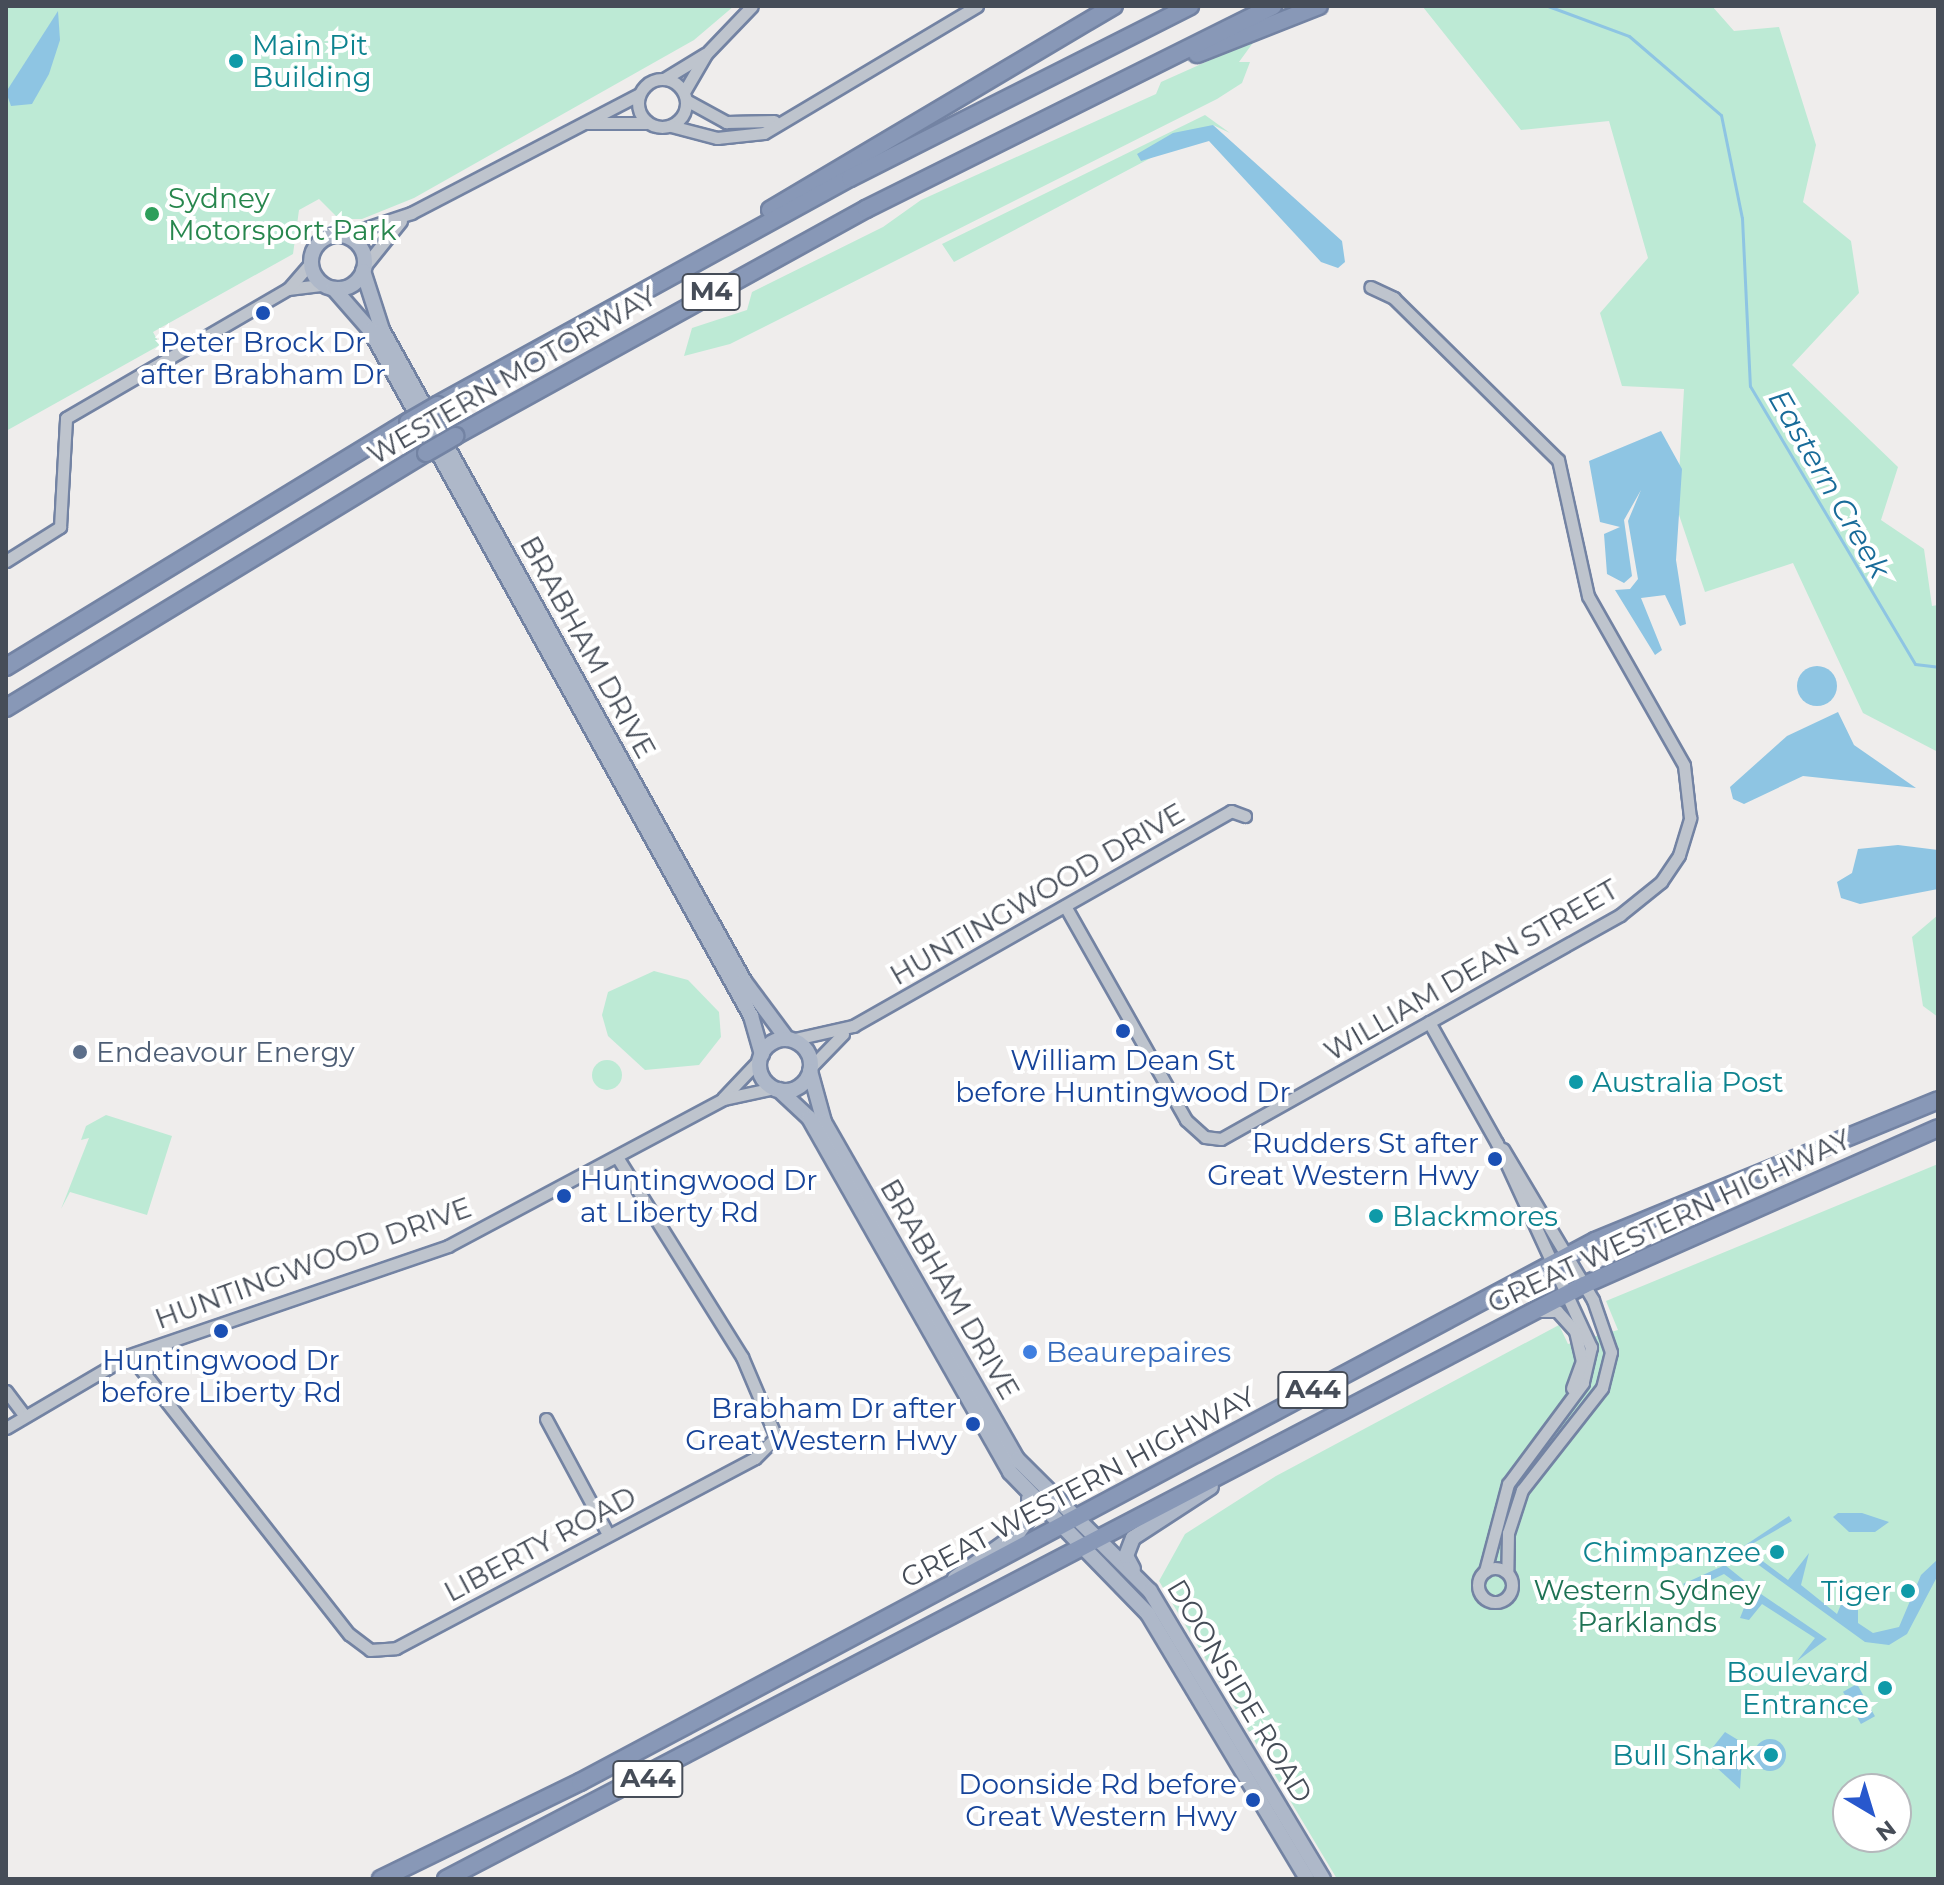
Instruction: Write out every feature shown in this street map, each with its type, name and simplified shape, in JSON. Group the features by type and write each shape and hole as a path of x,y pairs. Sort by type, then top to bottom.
{"highway":[{"path":"762,226 767,212 961,91 1114,6"},
{"name":"WESTERN MOTORWAY","path":"6,667 437,405 762,226 1190,6"},
{"name":"WESTERN MOTORWAY","path":"6,708 455,436 866,209 1273,6"},
{"path":"1177,53 1192,57 1319,6"},
{"name":"GREAT WESTERN HIGHWAY","path":"381,1879 580,1782 1561,1258 1671,1204 1938,1100"},
{"name":"GREAT WESTERN HIGHWAY","path":"446,1879 1577,1289 1938,1128"}],"main road":[{"path":"342,236 360,247 364,269 354,284 329,287 311,263 320,242 342,236"},
{"name":"BRABHAM DRIVE","path":"364,269 382,330 744,981 789,1039"},
{"name":"BRABHAM DRIVE","path":"329,287 370,330 751,1016 761,1056"},
{"path":"789,1039 806,1050 811,1069 799,1087 776,1089 762,1076 761,1056 789,1039"},
{"name":"BRABHAM DRIVE","path":"811,1069 824,1122 1017,1459 1065,1523"},
{"name":"BRABHAM DRIVE","path":"776,1089 809,1118 1029,1496 1065,1523"},
{"path":"1136,1574 1126,1556 1133,1538 1237,1468"},
{"path":"949,1584 1018,1533 1032,1514 1029,1496"},
{"path":"1065,1523 1090,1545"},
{"name":"DOONSIDE ROAD","path":"1090,1545 1136,1574 1323,1879"},
{"name":"DOONSIDE ROAD","path":"1090,1545 1162,1634 1307,1879"}],"street":[{"path":"342,236 411,213 572,126 638,95 706,54 752,6"},
{"path":"572,126 607,119 671,126 741,139 764,133 774,121 977,6"},
{"path":"671,126 706,54"},
{"path":"664,79 726,122 774,121"},
{"path":"638,95 648,124"},
{"path":"364,269 411,213"},
{"path":"6,561 60,527 66,418 288,289 311,263"},
{"path":"288,289 329,287"},
{"name":"WILLIAM DEAN STREET","path":"1065,906 1182,1114 1205,1137 1233,1134 1620,915 1661,882 1684,842 1689,789 1679,754 1588,596 1558,460 1394,298 1370,287"},
{"name":"HUNTINGWOOD DRIVE","path":"811,1069 853,1026 1231,811 1245,816"},
{"path":"1429,1022 1577,1289 1606,1328 1610,1369 1522,1490 1508,1533 1507,1572 1512,1590 1494,1602 1479,1589 1505,1492 1591,1365 1577,1289"},
{"name":"HUNTINGWOOD DRIVE","path":"789,1039 853,1026"},
{"name":"HUNTINGWOOD DRIVE","path":"723,1099 761,1056"},
{"name":"HUNTINGWOOD DRIVE","path":"6,1428 130,1355 448,1246 723,1099 776,1089"},
{"name":"LIBERTY ROAD","path":"130,1355 349,1634 370,1650 404,1644 755,1458 776,1437 742,1357 617,1157"},
{"path":"1535,1312 1562,1314 1580,1347 1576,1381 1551,1422"},
{"path":"6,1391 25,1416"},
{"path":"546,1419 608,1534"},
{"path":"1485,1571 1507,1572"}],"green space":[{"name":"Sydney Motorsport Park","path":"6,6 734,6 694,40 414,198 362,219 339,219 319,199 299,210 293,254 153,332 160,345 6,431"},
{"path":"1712,6 1734,31 1779,27 1816,145 1803,202 1851,241 1859,293 1792,365 1898,467 1881,520 1924,549 1932,606 1938,605 1938,752 1863,713 1793,563 1705,592 1677,509 1684,389 1622,386 1600,313 1648,258 1609,121 1521,130 1423,7"},
{"path":"1255,40 1239,62 1250,62 1242,83 1217,99 730,344 684,356 692,328 747,310 752,292 883,227 921,200 1156,94 1161,82"},
{"path":"1205,115 1230,133 1213,125 954,262 942,244"},
{"path":"1938,915 1938,1017 1923,1006 1912,937"},
{"path":"654,971 688,980 719,1012 721,1037 699,1065 645,1070 608,1036 602,1015 608,992"},
{"path":"607,1060 613,1061 621,1069 621,1081 613,1089 607,1090 601,1089 593,1081 592,1075 593,1069 601,1061"},
{"path":"106,1115 172,1136 147,1215 70,1192 61,1209 89,1138 81,1140 86,1126"},
{"name":"Western Sydney Parklands","path":"1938,1164 1938,1879 1337,1879 1159,1581 1185,1534 1276,1476 1559,1325 1568,1344 1618,1330 1606,1301"}],"water":[{"path":"58,11 60,40 49,74 32,104 11,106 6,92"},
{"path":"1213,125 1342,241 1345,262 1338,268 1321,262 1209,141 1141,161 1137,154 1173,133"},
{"path":"1661,431 1682,469 1676,560 1686,624 1680,626 1665,595 1641,598 1662,650 1655,655 1615,590 1630,589 1638,579 1628,521 1641,490 1624,520 1632,576 1624,583 1607,574 1604,534 1620,527 1600,522 1589,461"},
{"path":"1817,666 1831,672 1837,686 1831,700 1817,706 1803,700 1797,686 1803,672"},
{"path":"1838,712 1854,745 1916,788 1803,776 1744,804 1733,799 1730,787 1787,736"},
{"path":"1898,845 1938,850 1938,889 1860,904 1841,898 1837,882 1852,873 1858,849"},
{"path":"1838,1513 1862,1513 1889,1522 1875,1532 1849,1532 1833,1517"},
{"path":"1789,1516 1792,1521 1745,1548 1788,1580 1809,1553 1801,1585 1837,1614 1842,1602 1858,1606 1858,1623 1873,1633 1899,1627 1921,1575 1938,1559 1938,1575 1907,1634 1889,1645 1865,1642 1738,1550"},
{"path":"1725,1565 1827,1639 1797,1661 1815,1638 1762,1604 1749,1620 1740,1618 1750,1593 1724,1574 1690,1590 1683,1584"},
{"path":"1857,1684 1875,1716 1861,1724 1843,1692"},
{"path":"1725,1732 1743,1743 1740,1789 1705,1757"},
{"name":"Bull Shark","path":"1770,1739 1782,1743 1786,1755 1782,1767 1770,1771 1758,1767 1754,1755 1758,1743"}],"waterway":[{"name":"Eastern Creek","path":"1548,6 1629,36 1721,115 1742,218 1750,386 1915,664 1938,667"}],"place":[{"name":"Main Pit Building","path":"236,61"},
{"name":"Sydney Motorsport Park","path":"152,214"},
{"name":"Peter Brock Dr after Brabham Dr","path":"263,313"},
{"name":"William Dean St before Huntingwood Dr","path":"1123,1031"},
{"name":"Endeavour Energy","path":"80,1052"},
{"name":"Australia Post","path":"1576,1082"},
{"name":"Rudders St after Great Western Hwy","path":"1495,1159"},
{"name":"Huntingwood Dr at Liberty Rd","path":"564,1196"},
{"name":"Blackmores","path":"1376,1216"},
{"name":"Huntingwood Dr before Liberty Rd","path":"221,1331"},
{"name":"Beaurepaires","path":"1030,1352"},
{"name":"Brabham Dr after Great Western Hwy","path":"973,1424"},
{"name":"Chimpanzee","path":"1777,1552"},
{"name":"Tiger","path":"1908,1591"},
{"name":"Boulevard Entrance","path":"1885,1688"},
{"name":"Bull Shark","path":"1771,1755"},
{"name":"Doonside Rd before Great Western Hwy","path":"1253,1800"}]}
